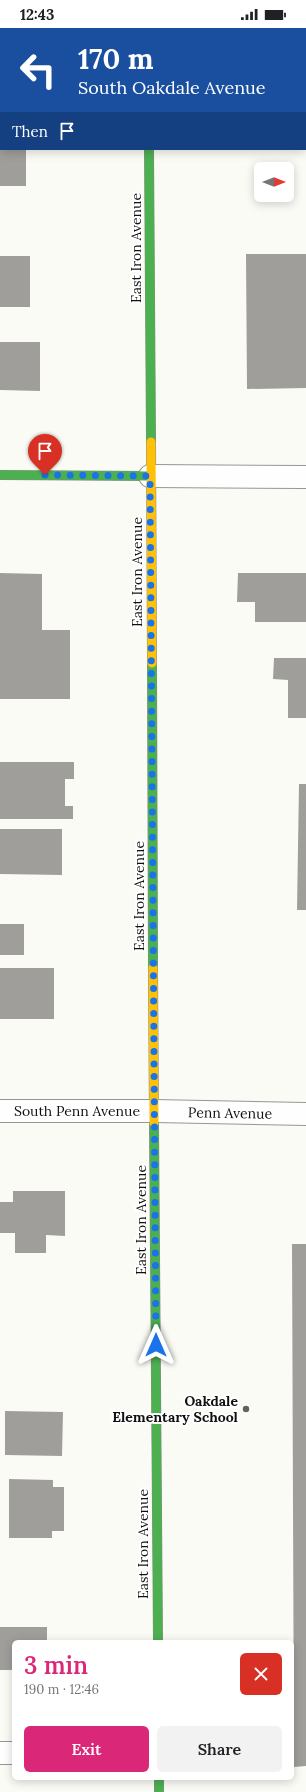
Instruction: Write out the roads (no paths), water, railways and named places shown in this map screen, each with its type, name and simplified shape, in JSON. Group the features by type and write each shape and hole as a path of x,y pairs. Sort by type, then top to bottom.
{"street":[{"name":"East Iron Avenue","path":"149,150 158,1640"},
{"path":"0,475 306,477"},
{"name":"South Penn Avenue","path":"0,1111 154,1111"},
{"name":"Penn Avenue","path":"154,1111 306,1114"},
{"path":"0,1753 12,1753"},
{"path":"159,1780 159,1792"}],"place":[{"name":"Oakdale Elementary School","path":"246,1409"}]}
